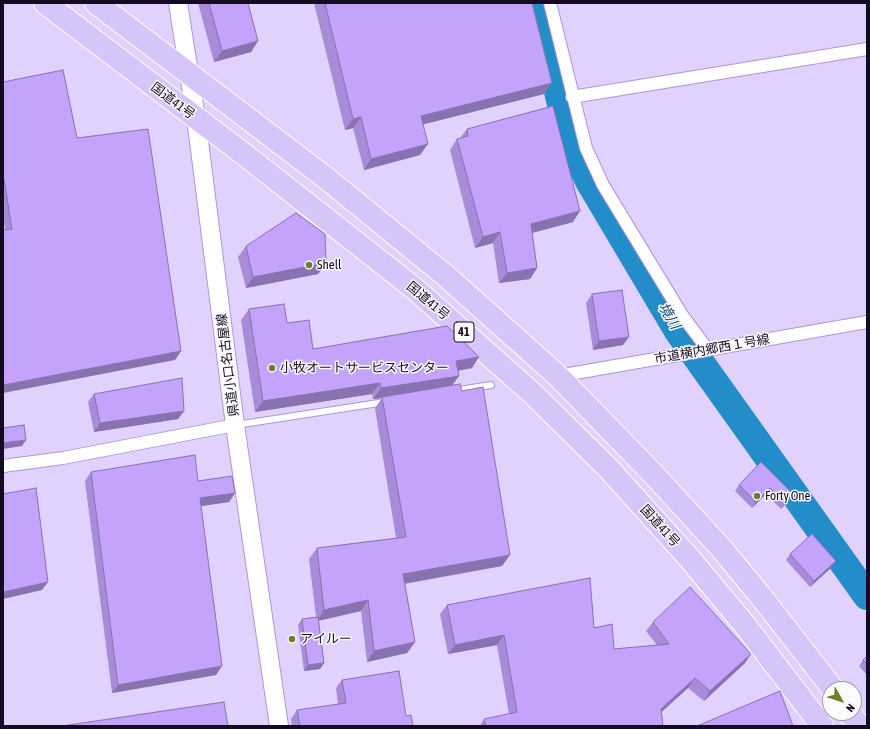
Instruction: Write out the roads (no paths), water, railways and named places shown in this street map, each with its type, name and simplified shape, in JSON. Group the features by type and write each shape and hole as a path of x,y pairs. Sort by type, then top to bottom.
{"highway":[{"name":"国道41号","path":"45,3 196,118 415,290 533,394 608,468 690,559 744,624 822,726"},
{"name":"41","path":"96,3 326,178 440,271 558,376 651,472 720,548 759,594 828,681"}],"main road":[{"name":"県道小口名古屋線","path":"178,3 196,118 235,425 279,726"},
{"path":"859,726 867,723"}],"street":[{"path":"550,3 572,97 586,148 603,185 682,315 708,350"},
{"path":"572,97 867,49"},
{"name":"市道横内郷西１号線","path":"558,376 867,322"},
{"path":"3,466 63,458 235,425"}],"lane":[{"path":"445,392 491,385"},
{"path":"235,425 390,401"}],"waterway":[{"name":"境川","path":"537,3 570,142 589,181 678,331 867,596"}],"place":[{"name":"Shell","path":"309,265"},
{"name":"小牧オートサービスセンター","path":"272,368"},
{"name":"Forty One","path":"757,496"},
{"name":"アイルー","path":"292,639"}]}
